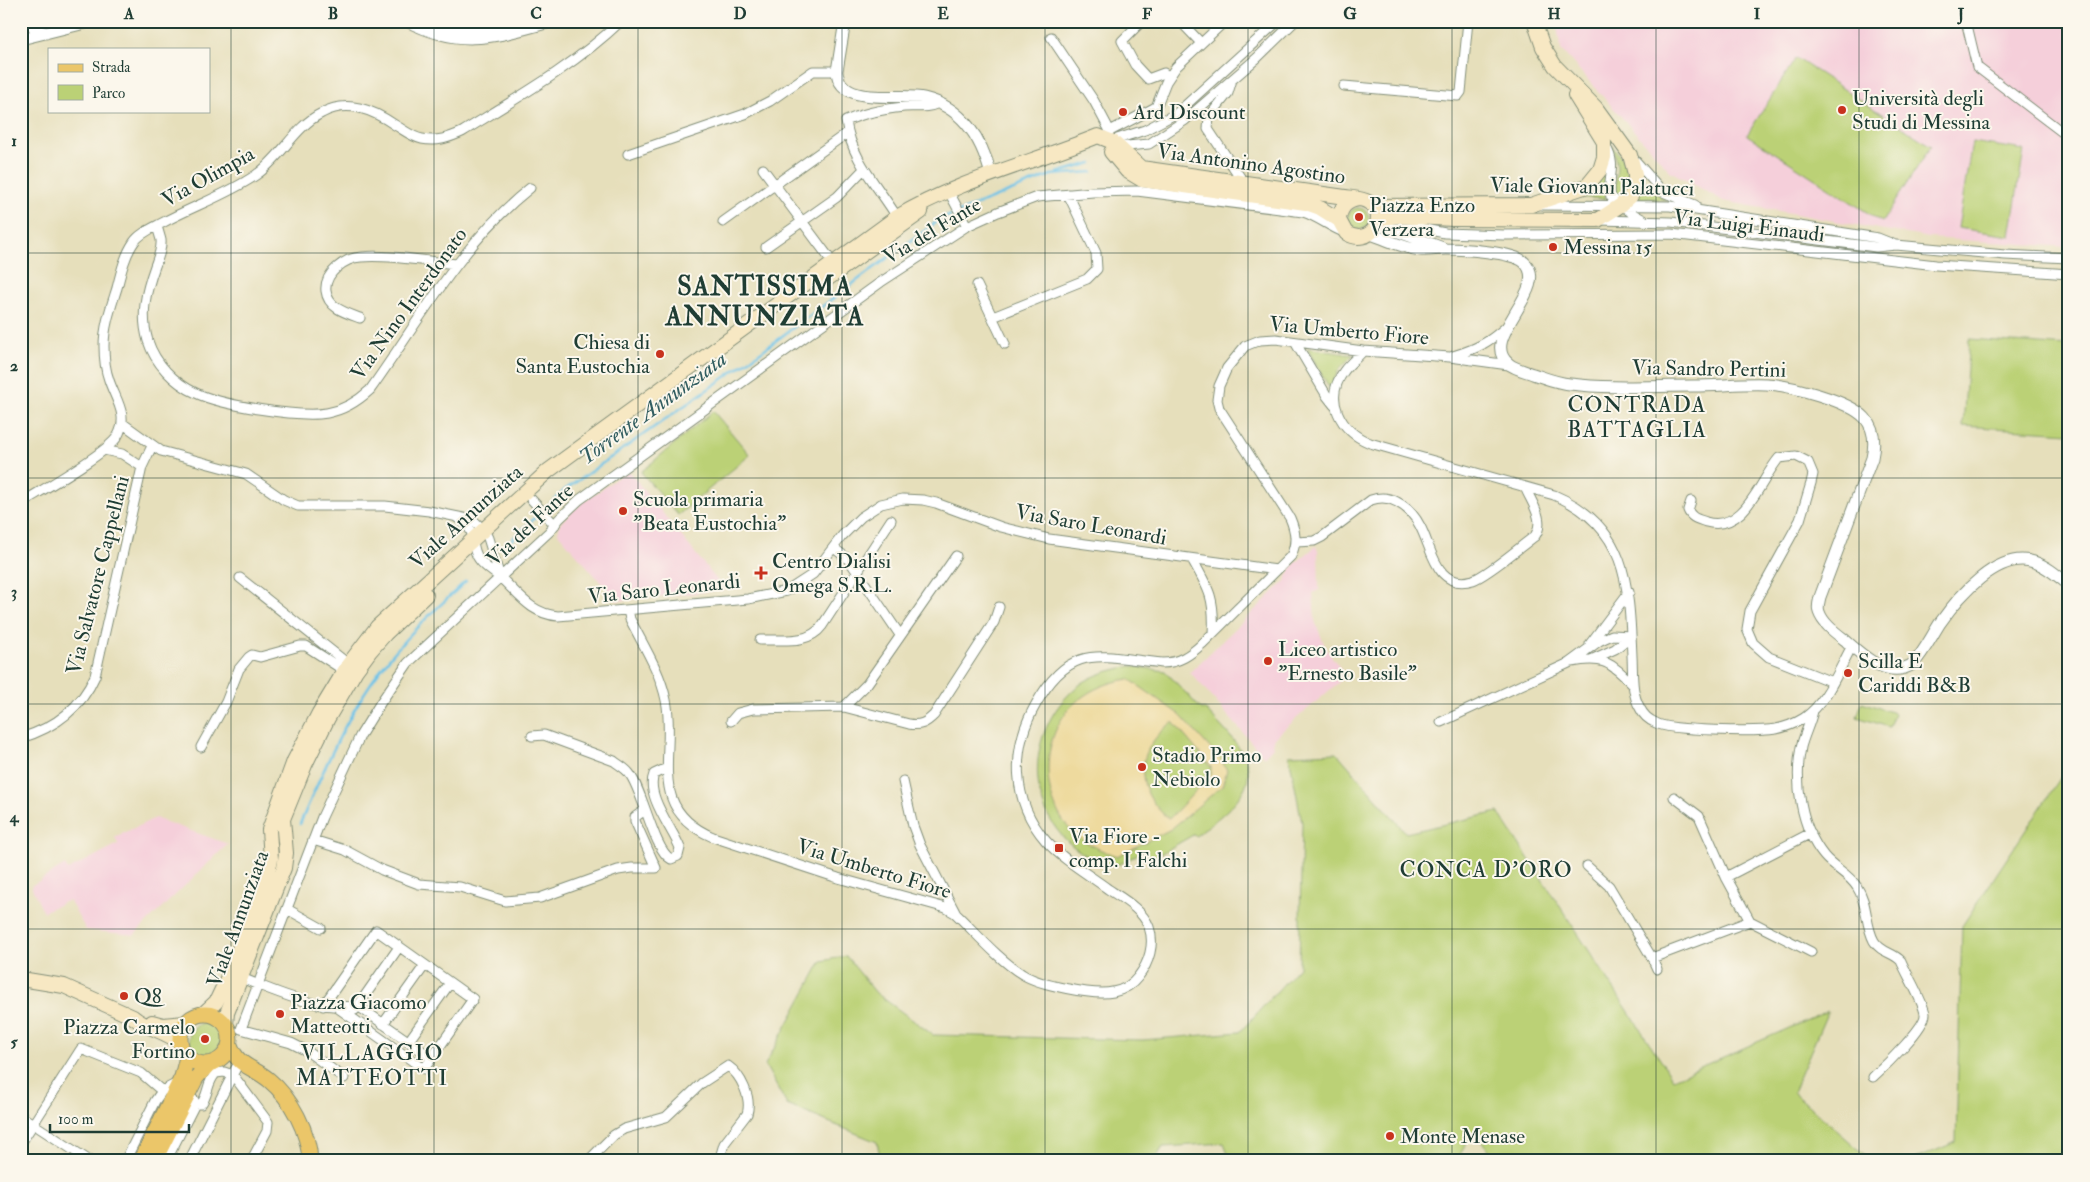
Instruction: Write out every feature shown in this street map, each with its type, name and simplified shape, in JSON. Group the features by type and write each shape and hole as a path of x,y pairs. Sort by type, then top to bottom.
{"main road":[{"path":"1531,205 1586,186 1600,170 1604,157 1604,142 1563,75 1543,47 1534,21"},
{"path":"1563,75 1596,108 1630,155 1636,174 1631,196 1598,220"},
{"name":"Viale Annunziata","path":"203,1014 216,1002 265,885 271,850 269,830 294,760 319,713 351,669 377,627 551,475 836,267 948,196 990,175 1078,144 1099,145 1110,141"},
{"name":"Via Antonino Agostino","path":"1110,141 1134,164 1141,168 1358,199"},
{"name":"Via Antonino Agostino","path":"1110,141 1132,175 1142,180 1306,203 1320,208 1339,220"},
{"name":"Viale Annunziata","path":"836,267 897,217 915,206 948,196"},
{"path":"1358,199 1364,200 1377,224 1366,236 1355,237 1346,233 1339,220 1342,208 1346,203 1358,199"},
{"name":"Viale Giovanni Palatucci","path":"1377,224 1531,205"},
{"name":"Viale Giovanni Palatucci","path":"1377,224 1396,216 1453,219 1598,220"},
{"name":"Viale Annunziata","path":"480,539 533,501 551,475"},
{"name":"Viale Annunziata","path":"233,1027 227,1012 284,868 286,853 283,819 297,783 351,669"},
{"path":"271,850 277,842 285,845"},
{"path":"21,979 64,986 133,1017 140,1023 170,1036 180,1043"},
{"path":"141,1161 186,1084 221,1058 230,1044 233,1027 216,1016 203,1014 190,1018 185,1023 180,1036 180,1043 187,1057 186,1084 154,1161"},
{"path":"133,1017 163,1025 185,1023"},
{"path":"230,1044 237,1059 270,1081 288,1102 306,1139 310,1161"},
{"path":"187,1057 197,1063 212,1063 264,1084 282,1104 300,1141 304,1161"}],"street":[{"path":"407,21 438,35 464,39 495,36 525,25 554,21"},
{"path":"427,21 448,28 464,30 482,29 514,21"},
{"name":"Via Olimpia","path":"122,423 121,409 104,362 105,328 130,250 136,240 157,226 257,174 280,154 309,121 332,108 359,108 374,112 417,137 435,140 449,138 462,132 568,65 591,49 621,21"},
{"path":"845,21 837,71 842,85 860,95 876,97 908,95 925,98 939,103 954,112 974,133 983,151 990,175"},
{"path":"1142,21 1122,41 1135,65 1148,79 1164,73 1169,76"},
{"path":"1180,21 1201,42"},
{"path":"1110,141 1156,107 1169,76 1201,42 1225,21"},
{"path":"1110,141 1134,134 1159,123 1184,108 1278,21"},
{"path":"1141,168 1137,158 1144,146 1184,121 1295,21"},
{"path":"1344,86 1458,96 1461,92 1468,21"},
{"path":"1966,21 1977,67 2062,132"},
{"path":"21,40 56,32 67,24 88,22"},
{"path":"27,25 46,33"},
{"path":"1051,37 1094,101 1110,141"},
{"path":"628,154 745,114 770,101 813,71 837,71"},
{"path":"1232,79 1228,94 1209,117 1208,129 1244,183"},
{"path":"897,217 884,196 863,170 847,133 846,121 858,115 906,107 929,108 939,103"},
{"path":"723,222 847,133"},
{"path":"1110,141 1144,146"},
{"path":"1604,142 1613,166 1610,191 1614,201 1646,221"},
{"path":"1630,155 1663,192 1709,210"},
{"path":"763,170 776,183 836,267"},
{"path":"766,247 836,197 863,170"},
{"path":"1126,191 1156,183"},
{"name":"Via Nino Interdonato","path":"157,226 161,240 161,249 148,286 144,308 144,324 156,358 169,374 196,393 222,401 296,414 328,413 360,400 374,384 457,264 511,203 530,188"},
{"name":"Via del Fante","path":"233,1027 258,985 322,817 360,736 408,662 550,531 553,523 579,500 881,282 966,224 1037,197 1126,191 1156,192 1304,212 1346,233"},
{"path":"993,318 1087,278 1094,272 1098,264 1096,252 1068,194"},
{"path":"948,196 966,224"},
{"name":"Viale Giovanni Palatucci","path":"1531,205 1670,206 1709,210 1878,238 1896,245"},
{"name":"Viale Giovanni Palatucci","path":"1598,220 1680,223 1876,247 1896,245 2005,255 2069,258"},
{"path":"1377,224 1447,249 1511,256 1519,258 1526,264 1531,276 1529,285 1508,325 1501,346 1503,357 1509,365"},
{"path":"1377,224 1390,242 1413,249 1431,251 1447,249"},
{"name":"Via Luigi Einaudi","path":"1377,224 1426,230 1504,235 1671,234 1927,264 2069,274"},
{"path":"1411,237 1426,230"},
{"path":"360,318 334,306 327,295 327,281 339,266 347,261 360,257 376,257 457,264"},
{"path":"977,285 1005,344"},
{"name":"Via Umberto Fiore","path":"1450,357 1474,350 1490,342 1508,325"},
{"name":"Via Umberto Fiore","path":"628,610 630,619 658,676 666,699 668,724 667,768 670,792 678,808 690,823 705,834 838,878 936,904 955,913 1012,967 1034,980 1103,993 1120,991 1136,980 1142,973 1149,956 1151,937 1149,927 1136,909 1063,856 1038,830 1028,812 1020,788 1019,745 1026,723 1041,694 1055,676 1069,664 1087,657 1097,656 1170,663 1186,657 1291,556 1296,542 1290,518 1222,416 1217,400 1219,386 1227,368 1245,346 1268,338 1363,351 1450,357 1509,365"},
{"path":"1295,342 1334,405 1341,422 1352,434 1361,439 1562,499 1596,521 1607,535 1620,560 1629,592 1633,685 1640,709 1650,720 1662,726 1684,728 1774,729 1798,722 1813,711"},
{"path":"1334,405 1334,395 1340,377 1363,351"},
{"name":"Via Sandro Pertini","path":"1509,365 1557,382 1570,384 1780,386 1832,400 1862,415 1868,422 1874,438 1872,458 1818,606 1820,614 1826,622 1852,646 1884,668 1896,669 1909,666 1919,656 1941,622 1959,599 1990,572 2015,560 2038,563 2069,585"},
{"path":"21,503 104,450 117,436 122,423 152,446 173,454 246,474 284,500 298,506 385,506 429,511 473,520 480,539 500,577"},
{"name":"Via Salvatore Cappellani","path":"21,738 41,731 61,719 80,702 91,684 98,666 142,467 152,446"},
{"path":"104,450 122,454 142,467"},
{"path":"1691,501 1688,510 1694,518 1711,523 1724,522 1744,510 1780,458 1796,456 1808,462 1812,474 1802,513 1789,543 1750,611 1747,629 1753,643 1769,657 1832,682"},
{"path":"1296,542 1314,541 1322,537 1371,500 1378,498 1391,499 1403,506 1416,519 1432,558 1444,575 1458,580 1473,580 1527,542 1538,531 1540,525 1539,517 1525,487"},
{"name":"Via Saro Leonardi","path":"480,539 477,558 490,572 500,577 531,608 550,616 567,617 748,599 787,591 805,580 820,566 852,525 871,510 892,501 913,499 936,503 1001,527 1049,539 1192,560 1277,570"},
{"path":"533,501 553,523"},
{"path":"456,517 466,524 480,539"},
{"path":"760,640 804,639 814,635 891,520"},
{"path":"834,548 848,560 900,635"},
{"path":"844,707 867,684 956,556"},
{"name":"Via Saro Leonardi","path":"1192,560 1209,590 1213,603 1213,633"},
{"path":"240,578 351,669"},
{"path":"1586,650 1629,592"},
{"path":"731,721 738,713 753,709 844,707 909,724 926,723 934,715 994,622 998,607"},
{"path":"1441,722 1569,663 1586,650 1612,635 1631,636"},
{"path":"1569,663 1593,659 1615,649 1631,636"},
{"path":"201,747 226,702 234,679 252,655 260,657 306,646 351,669"},
{"path":"1852,646 1813,711 1803,740 1799,769 1802,804 1811,833 1825,857 1857,886 1863,899 1875,943 1901,961 1924,1012 1922,1023 1896,1056 1874,1077"},
{"path":"1593,659 1612,664 1633,685"},
{"path":"532,736 544,735 614,761 622,767 636,784 645,810 665,854 671,859 678,856 680,848 663,817 652,784 654,774 667,768"},
{"path":"903,781 913,826 920,845 955,913"},
{"path":"1674,797 1699,816 1726,877 1750,922 1810,952"},
{"path":"313,840 352,853 382,870 419,884 460,887 500,901 512,901 540,898 618,870 656,868 635,821 637,814 645,810"},
{"path":"1726,877 1811,833"},
{"path":"1587,866 1609,886 1657,969"},
{"path":"287,909 321,928"},
{"path":"1652,958 1750,922"},
{"path":"323,1006 376,930 473,999 424,1069 338,1008"},
{"path":"350,1017 399,947"},
{"path":"383,1024 425,965"},
{"path":"240,978 308,1003 338,1008 358,1006 432,1058"},
{"path":"408,1042 450,983"},
{"path":"233,1027 291,1043 307,1051 344,1078"},
{"path":"21,1143 81,1049 141,1073 162,1091"},
{"path":"588,1161 614,1135 624,1129 666,1117 702,1083 728,1066 744,1086 748,1108 747,1114 724,1144 719,1161"},
{"path":"195,1104 201,1104 204,1101 207,1086 216,1073 235,1072"},
{"path":"189,1161 235,1072"},
{"path":"235,1072 268,1122 267,1130 252,1161"},
{"path":"125,1161 162,1091 186,1084 195,1104"},
{"path":"166,1161 195,1104"},
{"path":"21,1116 90,1161"}],"shaded area":[{"name":"Università degli Studi di Messina","path":"1556,21 2069,21 2069,247 1929,238 1723,201 1670,171 1561,50"},
{"path":"628,470 725,590 617,601 558,533 560,523 581,504"},
{"name":"Liceo artistico \"Ernesto Basile\"","path":"1316,546 1318,550 1319,590 1313,593 1315,621 1326,649 1346,676 1274,738 1273,747 1264,757 1190,672 1285,581 1292,566"},
{"path":"155,818 228,844 134,935 86,930 69,900 43,912 31,886 65,865 68,870 118,844 115,837"}],"green space":[{"path":"1796,58 1931,146 1882,222 1747,135"},
{"path":"1972,142 2024,150 2010,236 1958,228"},
{"path":"1612,145 1623,161 1628,176 1629,189 1618,199 1615,190 1617,166"},
{"path":"1606,171 1604,189 1606,199 1576,197 1594,186"},
{"path":"1641,177 1655,192 1666,200 1636,198"},
{"path":"1358,208 1366,211 1369,219 1366,227 1358,230 1350,227 1347,219 1350,211"},
{"path":"1969,339 2069,346 2069,433 1963,426"},
{"path":"1307,348 1353,355 1339,369 1330,389"},
{"path":"713,411 750,455 678,515 641,472"},
{"name":"Stadio Primo Nebiolo","path":"1131,666 1165,671 1200,708 1207,711 1241,750 1248,769 1247,781 1243,792 1226,812 1196,836 1193,835 1148,861 1143,851 1123,863 1110,865 1091,858 1069,842 1052,823 1042,800 1038,776 1039,751 1046,727 1059,705 1078,686 1096,675"},
{"path":"1862,702 1894,713 1889,727 1857,717"},
{"path":"1337,753 1406,833 1498,812 1673,1079 1828,1011 1793,1092 1872,1161 1500,1161 1473,1133 1456,1161 1231,1161 1224,1143 1163,1147 1154,1161 881,1161 877,1142 787,1105 765,1065 822,961 846,956 876,993 933,1035 1143,1040 1240,1032 1299,967 1302,823 1289,755"},
{"path":"2065,771 2069,772 2069,1161 1911,1161 1956,1142 1962,926"},
{"path":"205,1023 211,1024 216,1028 220,1033 220,1045 216,1050 211,1054 205,1055 199,1054 194,1050 190,1045 189,1039 190,1033 194,1028 199,1024"}],"sand":[{"path":"1129,679 1180,715 1221,760 1227,770 1222,786 1171,829 1117,856 1086,842 1076,835 1064,821 1055,805 1050,787 1048,768 1050,749 1055,731 1064,715 1077,701 1089,692","holes":["1173,722 1211,767 1211,775 1169,819 1157,807 1149,795 1144,782 1143,769 1145,757 1151,744"]}],"waterway":[{"path":"1057,173 1092,163"},
{"name":"Torrente Annunziata","path":"545,509 566,489 751,359 939,220 1051,175 1092,172"},
{"name":"Torrente Annunziata","path":"504,547 540,513"},
{"name":"Torrente Annunziata","path":"300,824 342,732 368,688 406,639 466,581"}],"place":[{"name":"Università degli Studi di Messina","path":"1842,110"},
{"name":"Ard Discount","path":"1123,112"},
{"name":"Piazza Enzo Verzera","path":"1359,217"},
{"name":"Messina 15","path":"1553,247"},
{"name":"Chiesa di Santa Eustochia","path":"660,354"},
{"name":"Scuola primaria \"Beata Eustochia\"","path":"623,511"},
{"name":"Centro Dialisi Omega S.R.L.","path":"761,573"},
{"name":"Liceo artistico \"Ernesto Basile\"","path":"1268,661"},
{"name":"Scilla E Cariddi B&B","path":"1848,673"},
{"name":"Stadio Primo Nebiolo","path":"1142,767"},
{"name":"Via Fiore - comp. I Falchi","path":"1059,848"},
{"name":"Q8","path":"124,996"},
{"name":"Piazza Giacomo Matteotti","path":"280,1014"},
{"name":"Piazza Carmelo Fortino","path":"205,1039"},
{"name":"Monte Menase","path":"1390,1136"}],"district":[{"name":"SANTISSIMA ANNUNZIATA","path":"765,302"},
{"name":"CONTRADA BATTAGLIA","path":"1637,418"},
{"name":"CONCA D'ORO","path":"1486,870"},
{"name":"VILLAGGIO MATTEOTTI","path":"372,1066"}]}
